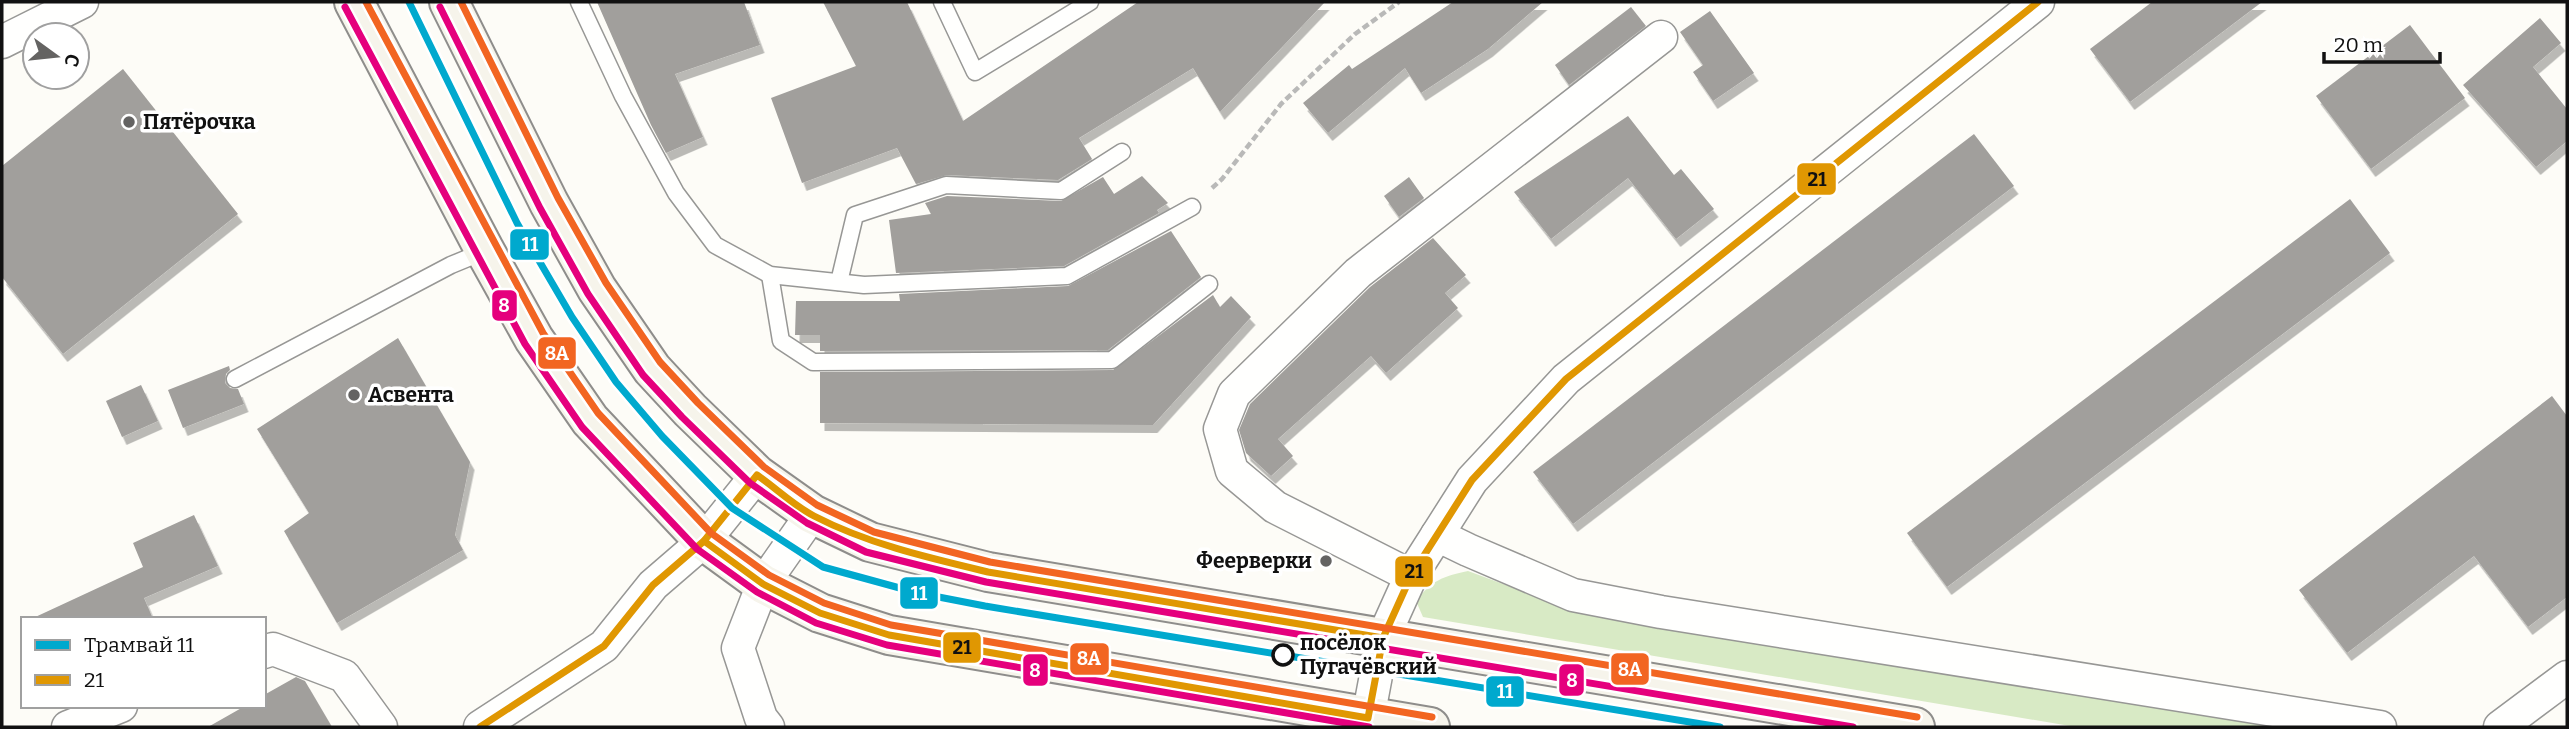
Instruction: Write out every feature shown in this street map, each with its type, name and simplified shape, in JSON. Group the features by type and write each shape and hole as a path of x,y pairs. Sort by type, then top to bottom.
{"main road":[{"path":"354,2 534,339 590,420 704,541 763,584 820,613 889,635 1367,722 1430,727"},
{"path":"449,2 549,204 626,334 659,377 757,475 811,514 870,542 988,572 1915,727"}],"street":[{"path":"2,42 82,2"},
{"path":"1367,722 1382,638 1411,576 1472,480 1566,379 2038,2"},
{"path":"1411,576 1275,507 1232,471 1220,429 1234,394 1358,273 1661,37"},
{"path":"480,727 604,646 653,585 704,541 757,475"},
{"path":"768,727 761,718 738,648 763,584 811,514"},
{"path":"1437,535 1573,595 1661,612 2380,727"},
{"path":"266,651 273,649 344,676 381,727"},
{"path":"2500,727 2567,677"},
{"path":"68,727 116,708"}],"lane":[{"path":"579,2 623,96 676,193 715,245 770,275 864,285 1067,276 1192,207"},
{"path":"942,2 975,72 1090,2"},
{"path":"839,282 855,215 946,185 1061,191 1122,152"},
{"path":"235,379 451,265 485,251"},
{"path":"770,275 780,341 813,362 1112,360 1209,284"}],"path":[{"path":"1192,207 1223,179 1281,104 1355,34 1399,2"}],"green space":[{"path":"1468,571 1570,609 1660,628 2280,727 2076,727 1423,617 1416,601 1427,589 1445,577"}],"building":[{"path":"597,2 744,2 760,45 675,74 703,137 666,153"},
{"path":"823,2 907,2 963,121 1138,2 1325,2 1220,112 1193,68 1079,138 1092,159 1058,180 947,175 916,184 897,148 802,183 771,98 856,66"},
{"path":"1453,2 1543,2 1488,49 1421,93 1405,68 1328,133 1303,103 1349,65 1352,69"},
{"path":"2152,2 2262,2 2130,102 2090,49"},
{"path":"1631,7 1646,26 1569,85 1555,65"},
{"path":"1710,11 1754,73 1713,101 1693,72 1703,65 1680,32"},
{"path":"2540,18 2561,43 2533,67 2567,109 2567,141 2536,167 2463,85"},
{"path":"2410,25 2465,98 2371,169 2316,96"},
{"path":"123,69 238,214 63,354 2,277 2,166"},
{"path":"1628,116 1674,175 1681,169 1714,209 1676,239 1628,178 1551,239 1514,192"},
{"path":"1974,134 2014,186 1573,524 1533,472"},
{"path":"1142,176 1168,203 1157,210 1159,213 1064,266 896,273 889,220 931,214 925,203 947,196 1061,201 1103,177 1114,194"},
{"path":"1409,177 1424,198 1399,217 1384,196"},
{"path":"2350,199 2390,253 1947,587 1907,533"},
{"path":"1171,231 1201,277 1108,350 820,351 820,335 795,335 796,301 900,301 899,294 1068,286"},
{"path":"1433,238 1466,275 1445,293 1458,308 1386,373 1371,356 1278,439 1293,456 1271,476 1246,453 1239,430 1250,404 1370,287"},
{"path":"1213,295 1220,307 1231,296 1251,317 1153,425 820,423 820,372 1113,370"},
{"path":"398,338 470,462 455,535 463,550 337,623 284,531 309,513 257,429"},
{"path":"229,366 225,383 230,388 238,389 244,404 183,428 168,390"},
{"path":"141,385 158,421 122,437 106,401"},
{"path":"2552,396 2567,416 2567,597 2528,627 2474,556 2347,653 2299,590"},
{"path":"194,515 218,566 144,598 152,617 35,617 143,567 133,543"},
{"path":"296,677 305,681 332,727 208,727 241,708 266,708 266,694"}],"tram line":[{"name":"11","path":"409,2 517,223 572,317 616,382 662,436 732,508 823,567 918,593 985,606 1720,727"}],"transit line":[{"name":"8А","path":"366,2 543,333 598,413 711,533 769,575 824,603 891,625 1432,717"},
{"name":"8А","path":"461,2 558,198 606,283 660,362 764,467 817,505 874,532 990,562 1917,717"},
{"name":"21","path":"704,541 763,584 820,613 889,635 1368,718 1383,638 1411,576 1472,480 1566,379 2038,2"},
{"name":"8","path":"345,7 525,344 582,427 697,549 757,592 816,623 887,645 1369,727"},
{"name":"8","path":"440,7 540,208 588,294 643,375 750,483 807,523 866,552 986,582 1853,727"},
{"name":"21","path":"480,727 604,646 653,585 704,541 757,475 814,516 856,535 921,556 988,572 1383,638"}],"place":[{"name":"Пятёрочка","path":"129,122"},
{"name":"Асвента","path":"354,395"},
{"name":"Феерверки","path":"1326,561"},
{"name":"посёлок Пугачёвский","path":"1283,655"}]}
